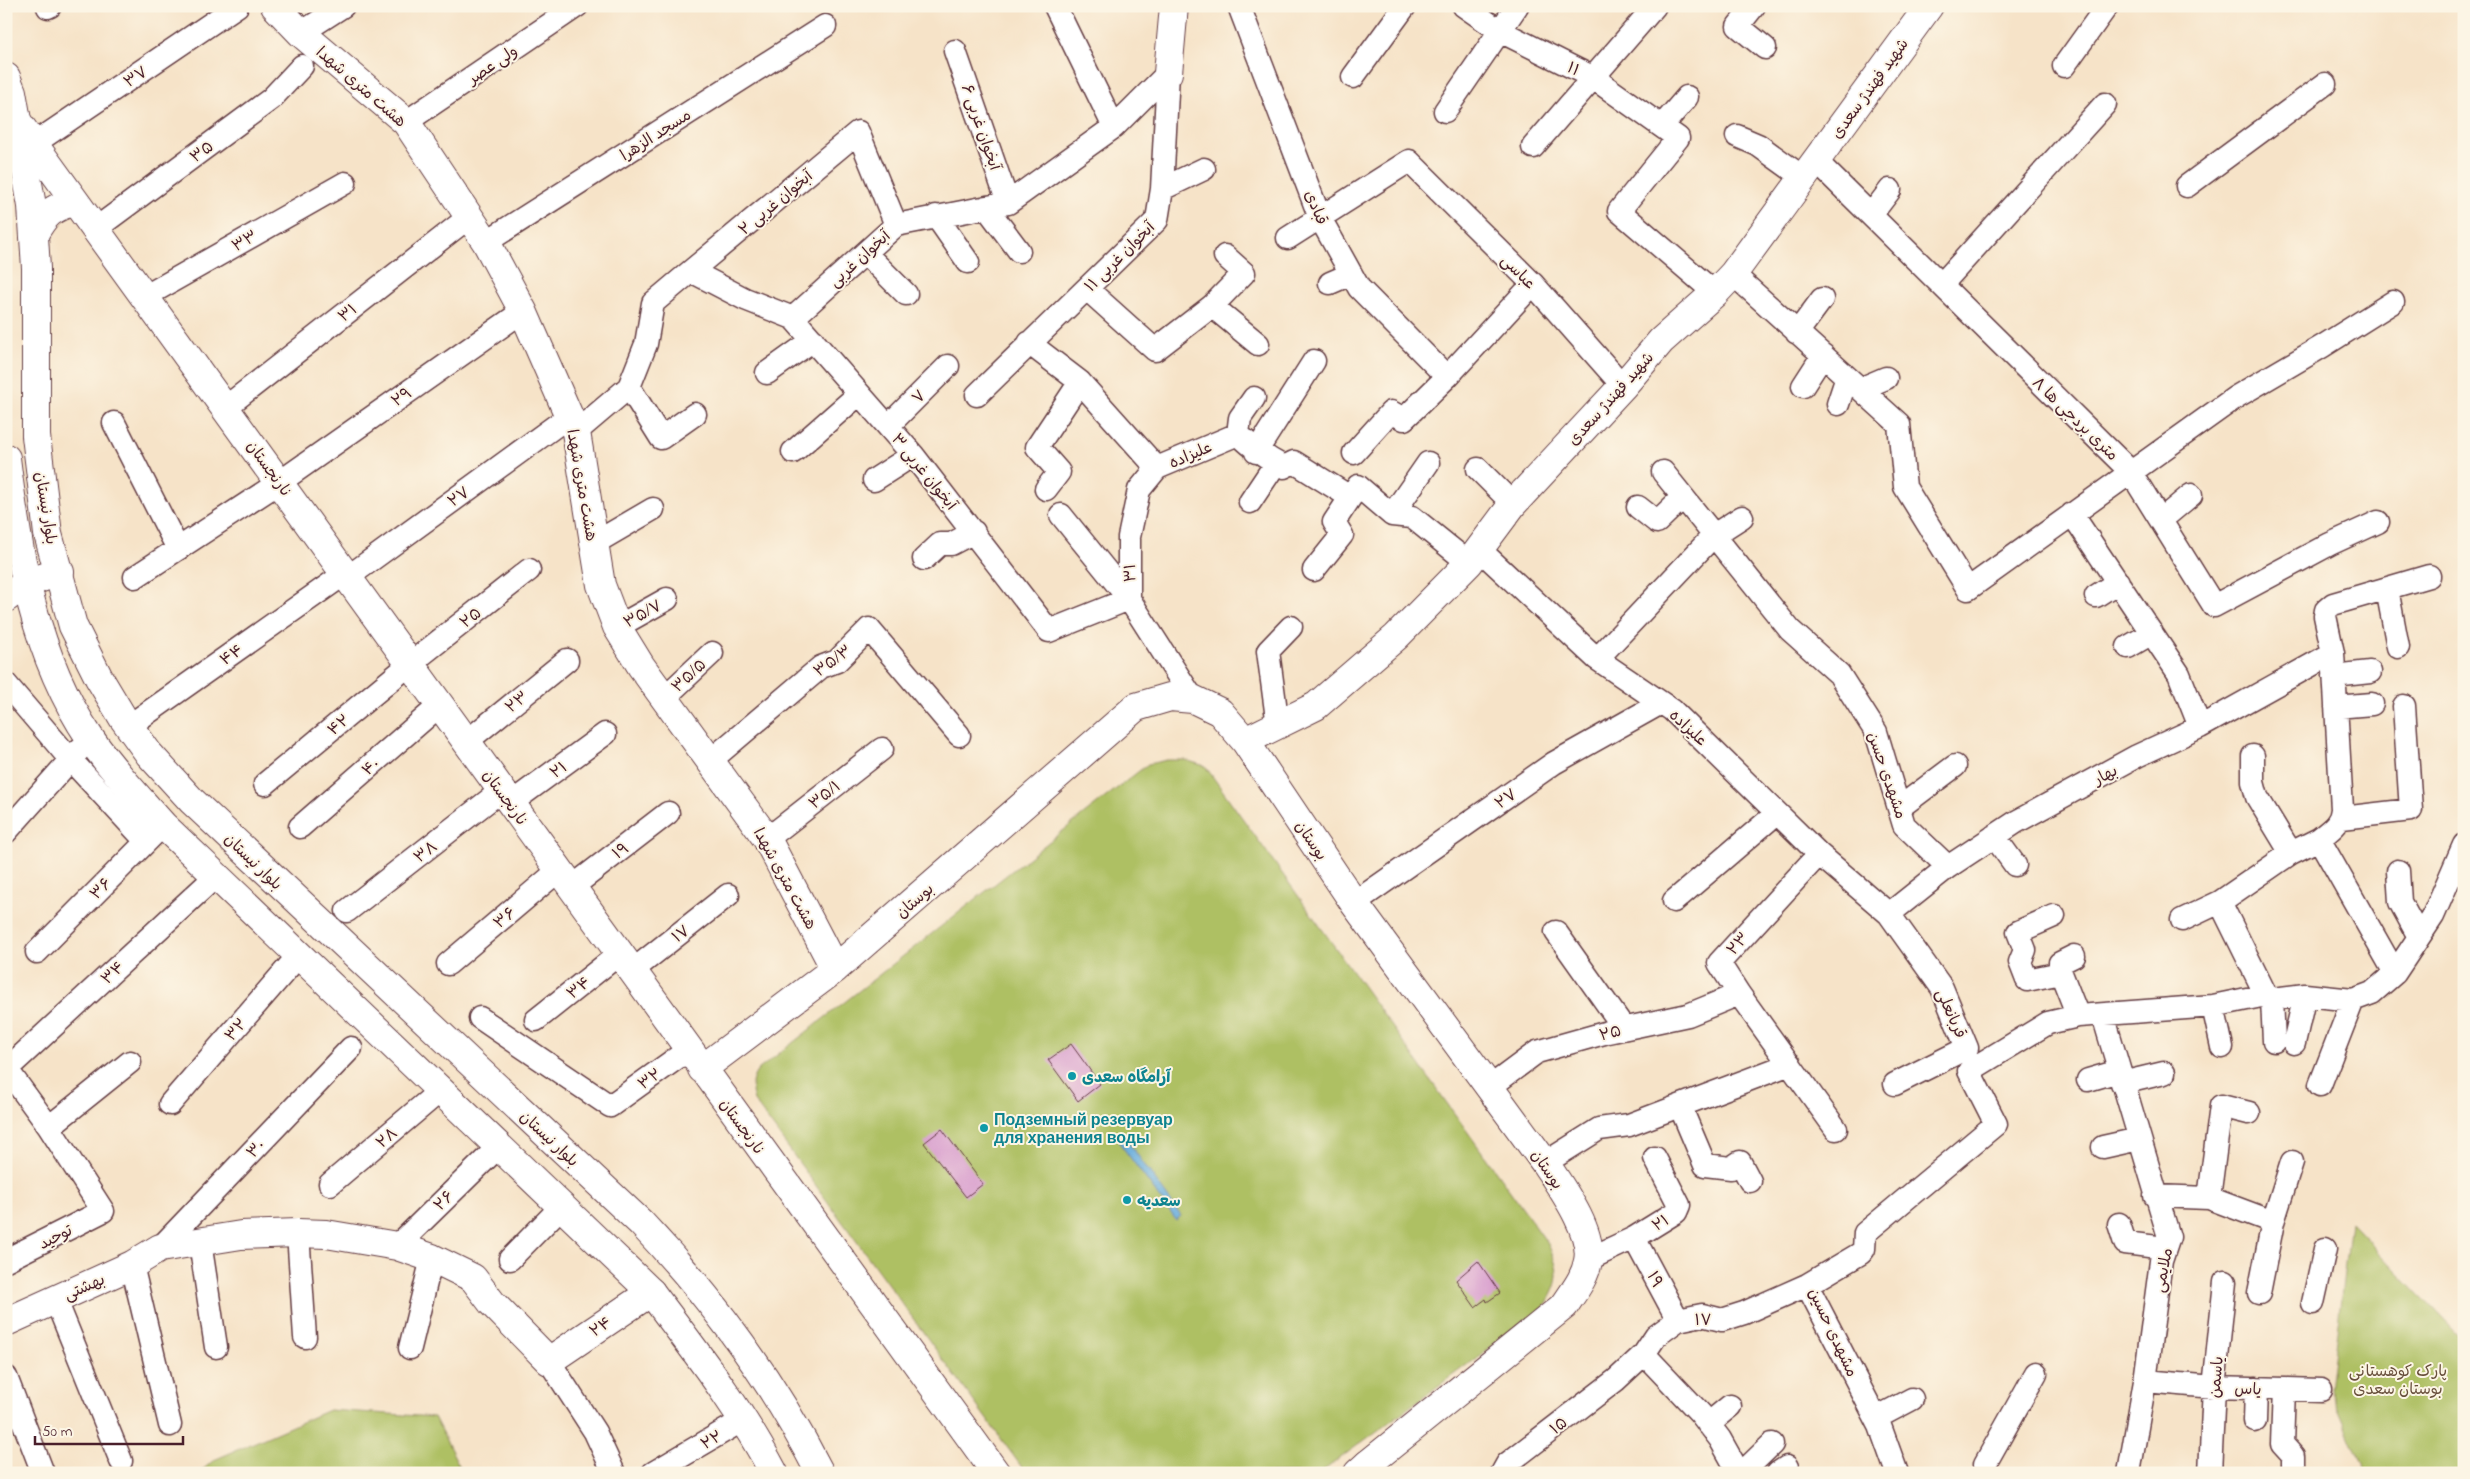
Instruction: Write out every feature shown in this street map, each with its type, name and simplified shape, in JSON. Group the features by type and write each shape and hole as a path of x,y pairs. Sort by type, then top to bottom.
{"street":[{"name":"۳۷","path":"32,145 238,6"},
{"name":"هشت متری شهدا","path":"275,6 301,33 406,122 468,218 486,242 523,311 573,424 601,585 617,627 664,698 767,838 835,969"},
{"path":"301,33 343,6"},
{"name":"ولی عصر","path":"406,122 577,6"},
{"path":"1055,6 1114,127"},
{"path":"1168,73 1174,6"},
{"name":"قبادی","path":"1239,6 1320,218 1359,288 1447,377"},
{"path":"1353,77 1405,6"},
{"name":"۱۱","path":"1464,6 1500,30 1592,77 1670,132"},
{"path":"1446,111 1517,6"},
{"path":"1533,147 1655,6"},
{"path":"1754,6 1738,26 1766,48"},
{"name":"شهید فهندژ سعدی","path":"1245,741 1316,706 1396,638 1474,557 1513,504 1623,386 1661,341 1724,284 1810,170 1929,6"},
{"path":"2064,66 2107,6"},
{"name":"مسجد الزهرا","path":"486,242 825,26"},
{"name":"آبخوان غربی ۶","path":"955,51 1008,203"},
{"name":"۳۵","path":"94,230 271,99 302,66"},
{"name":"آبخوان غربی","path":"793,318 896,224 1008,203 1114,127 1168,73"},
{"name":"آبخوان غربی ۱۱","path":"977,395 1158,220 1162,189 1168,73"},
{"path":"2187,186 2325,84"},
{"name":"بلوار نیستان","path":"9,85 32,206 34,234 36,436 48,534 60,572 73,626 99,678 129,726 161,767 239,846 641,1222 683,1268 747,1349 796,1425 820,1473"},
{"path":"1687,97 1670,132 1619,211 1797,332 1899,424 1905,487 1968,589 2130,471 2236,397 2393,302"},
{"path":"1942,284 2105,104"},
{"name":"نارنجستان","path":"17,121 32,145 280,482 340,580 410,664 996,1473"},
{"name":"آبخوان غربی ۲","path":"691,271 858,132 896,224"},
{"name":"۸ متری بردجی ها","path":"1737,136 1810,170 1871,215 1942,284 2130,471 2214,606 2330,544 2378,522"},
{"name":"عباسی","path":"1320,218 1409,161 1533,284 1623,386"},
{"path":"1162,189 1204,169"},
{"name":"۳۳","path":"144,297 345,183"},
{"path":"1871,215 1890,190"},
{"path":"34,234 43,218 54,208 74,202"},
{"path":"986,207 1019,251"},
{"path":"936,216 968,262"},
{"name":"۳۱","path":"226,407 468,218"},
{"path":"1288,238 1320,218"},
{"path":"865,254 906,294"},
{"path":"1086,289 1155,350 1212,306 1244,273 1225,256"},
{"path":"573,424 629,386 646,344 653,303 691,271 745,299 793,318"},
{"path":"1330,283 1352,274"},
{"path":"1354,453 1391,412 1404,419 1447,377 1533,284"},
{"path":"1797,332 1822,299"},
{"path":"1212,306 1258,344"},
{"name":"۲۹","path":"135,577 280,482 523,311"},
{"name":"آبخوان غربی ۳","path":"793,318 913,454 1049,631"},
{"path":"767,373 813,340"},
{"name":"علیزاده","path":"1029,343 1080,382 1157,468 1238,434 1256,452 1276,463 1284,467 1294,462 1354,492 1392,515 1412,517 1474,557 1597,660 1672,710 1819,854 1889,914"},
{"path":"1803,386 1822,355"},
{"path":"1256,452 1314,362"},
{"name":"۷","path":"888,426 948,366"},
{"path":"1838,404 1854,383 1886,378"},
{"path":"1046,489 1059,472 1036,447 1080,382"},
{"path":"629,386 661,438 695,414"},
{"path":"793,452 859,394"},
{"path":"1238,434 1240,418 1254,398"},
{"path":"114,423 178,549"},
{"name":"۲۷","path":"340,580 573,424"},
{"path":"874,480 913,454"},
{"name":"بلوار نیستان","path":"6,458 16,590 41,638 64,694 90,738 118,776 155,833 216,876 442,1090 651,1292 712,1373 743,1420 774,1473"},
{"path":"1250,502 1276,463"},
{"path":"1392,515 1428,463"},
{"name":"۳۱","path":"1049,631 1129,599 1129,537 1138,490 1157,468"},
{"path":"1478,469 1513,504"},
{"name":"مشهدی حسن","path":"1663,472 1790,630 1840,674 1876,732 1904,825 1948,867"},
{"path":"1314,570 1342,535 1334,522 1354,492"},
{"path":"2161,520 2190,494"},
{"path":"1638,507 1656,522 1683,497"},
{"path":"593,544 653,509"},
{"path":"2072,514 2179,674 2200,726"},
{"path":"1061,515 1129,599 1193,699"},
{"path":"1597,660 1714,535 1742,517"},
{"path":"924,559 940,544 952,544 974,532"},
{"name":"۲۵","path":"410,664 529,570"},
{"path":"16,590 60,572"},
{"path":"2342,818 2333,653 2325,616 2326,610 2333,604 2429,576"},
{"name":"۴۴","path":"129,726 340,580"},
{"path":"2096,596 2118,582"},
{"path":"2387,589 2398,646"},
{"name":"۳۵/۷","path":"617,627 667,599"},
{"path":"1278,726 1268,651 1291,628"},
{"name":"۳۵/۳","path":"710,761 821,666 837,660 869,629 959,735"},
{"path":"2128,647 2152,633"},
{"name":"۳۵/۵","path":"664,698 712,653"},
{"name":"بهار","path":"1889,914 1948,867 2016,822 2137,756 2200,726 2333,653"},
{"name":"۲۳","path":"466,742 566,660"},
{"name":"۴۲","path":"265,784 410,664"},
{"path":"2334,676 2370,672"},
{"path":"10,695 70,759 155,833"},
{"name":"بوستان","path":"695,1059 835,969 1136,707 1170,697 1193,699 1220,712 1245,741 1354,903 1545,1163 1571,1203 1585,1233 1588,1259 1580,1284 1565,1305 1367,1470"},
{"name":"۲۷","path":"1354,903 1554,763 1661,703"},
{"path":"2336,707 2372,704"},
{"name":"۴۰","path":"300,827 440,705"},
{"path":"2182,920 2220,902 2291,853 2319,838 2342,818 2411,810 2404,706"},
{"name":"۲۱","path":"506,797 605,734"},
{"path":"8,828 90,738"},
{"name":"۳۵/۱","path":"767,838 882,749"},
{"path":"2253,756 2253,782 2257,797 2291,853"},
{"path":"1899,808 1955,766"},
{"name":"۳۸","path":"348,911 506,797"},
{"name":"۱۹","path":"565,879 668,813"},
{"path":"1674,901 1776,813"},
{"name":"۳۶","path":"37,952 155,833"},
{"path":"1994,836 2015,865"},
{"path":"2319,838 2395,973"},
{"path":"2054,916 2018,932 2026,950 2020,962 2027,980 2068,964 2078,1016 2213,1006 2269,997 2305,995 2352,1000 2372,993 2395,973 2418,935 2433,916 2464,845"},
{"name":"۲۳","path":"1819,854 1719,963 1739,994 1836,1128"},
{"path":"2398,872 2400,902 2418,935"},
{"name":"۳۴","path":"7,1068 216,876"},
{"name":"۳۶","path":"448,964 565,879"},
{"name":"۱۷","path":"625,962 728,895"},
{"path":"2220,902 2269,997 2284,1042 2305,995"},
{"name":"قربانعلی","path":"1889,914 1942,988 1967,1048 1895,1084"},
{"path":"1556,932 1624,1028"},
{"name":"۳۲","path":"170,1104 299,955"},
{"name":"۳۴","path":"536,1020 625,962"},
{"name":"۲۵","path":"1490,1087 1537,1052 1624,1028 1688,1015 1739,994"},
{"path":"2320,1085 2352,1000"},
{"path":"2213,1006 2222,1046"},
{"name":"ملایمی","path":"2103,1015 2168,1237 2161,1261 2146,1381 2129,1473"},
{"name":"مشهدی حسین","path":"1896,1473 1876,1418 1808,1285 1862,1253 1865,1233 1996,1124 1969,1071 2048,1023 2078,1016"},
{"name":"۳۲","path":"480,1018 610,1106 695,1059"},
{"name":"۳۰","path":"160,1248 351,1048"},
{"path":"7,1068 49,1127 130,1062"},
{"path":"1545,1163 1599,1129 1629,1125 1790,1064"},
{"path":"2088,1080 2164,1073"},
{"name":"۲۸","path":"330,1184 442,1090"},
{"path":"1680,1106 1705,1165 1731,1168 1740,1162 1750,1181"},
{"path":"2209,1198 2221,1106 2249,1113"},
{"name":"توحید","path":"6,1260 103,1211 49,1127"},
{"path":"2103,1147 2139,1139"},
{"name":"۲۶","path":"397,1246 490,1154"},
{"name":"۲۱","path":"1588,1259 1634,1238 1676,1212 1679,1205 1655,1158"},
{"path":"2259,1293 2273,1222 2292,1162"},
{"path":"2155,1196 2209,1198 2273,1222"},
{"path":"510,1259 562,1206"},
{"path":"2119,1224 2125,1243 2165,1248"},
{"path":"298,1233 305,1337"},
{"path":"160,1248 241,1235 326,1234 397,1246 432,1258 473,1278 492,1304 549,1360 595,1432 614,1473"},
{"name":"۱۹","path":"1634,1238 1678,1320"},
{"path":"200,1242 216,1347"},
{"name":"بهشتی","path":"6,1322 132,1264 160,1248"},
{"path":"2313,1302 2325,1249"},
{"path":"410,1348 432,1258"},
{"path":"132,1264 170,1425"},
{"name":"یاسمن","path":"2210,1473 2214,1387 2225,1282"},
{"name":"۱۷","path":"1616,1380 1644,1354 1656,1336 1678,1320 1702,1315 1722,1320 1756,1308 1808,1285"},
{"name":"۲۴","path":"549,1360 651,1292"},
{"path":"55,1298 121,1461"},
{"path":"1644,1354 1708,1424 1740,1473 1772,1444"},
{"path":"1986,1473 1985,1464 2036,1373"},
{"path":"6,1376 43,1473"},
{"name":"۱۵","path":"1502,1473 1508,1464 1616,1380"},
{"name":"یاس","path":"2146,1381 2214,1387 2321,1390"},
{"path":"2255,1421 2256,1388"},
{"path":"2284,1389 2282,1444 2293,1456 2293,1473"},
{"path":"1876,1418 1912,1399"},
{"path":"1708,1424 1730,1406"},
{"name":"۲۲","path":"653,1473 743,1420"}],"green space":[{"path":"1167,760 1185,760 1205,766 1548,1244 1557,1270 1556,1284 1544,1308 1320,1473 1026,1473 754,1101 752,1081 758,1070 1148,764"},
{"name":"پارک کوهستانی بوستان سعدی","path":"2350,1222 2464,1341 2464,1473 2366,1473 2330,1390"},
{"path":"329,1410 434,1417 463,1473 199,1473 214,1460"}],"water":[{"path":"1124,1136 1181,1216 1176,1220 1118,1141"}],"building":[{"name":"آرامگاه سعدی","path":"1071,1044 1100,1084 1078,1101 1048,1060"},
{"path":"942,1129 983,1184 966,1197 924,1143"},
{"path":"1478,1261 1500,1293 1487,1302 1486,1299 1475,1307 1456,1280"}],"place":[{"name":"آرامگاه سعدی","path":"1072,1076"},
{"name":"Подземный резервуар для хранения воды","path":"984,1128"},
{"name":"سعدیه","path":"1127,1200"}]}
